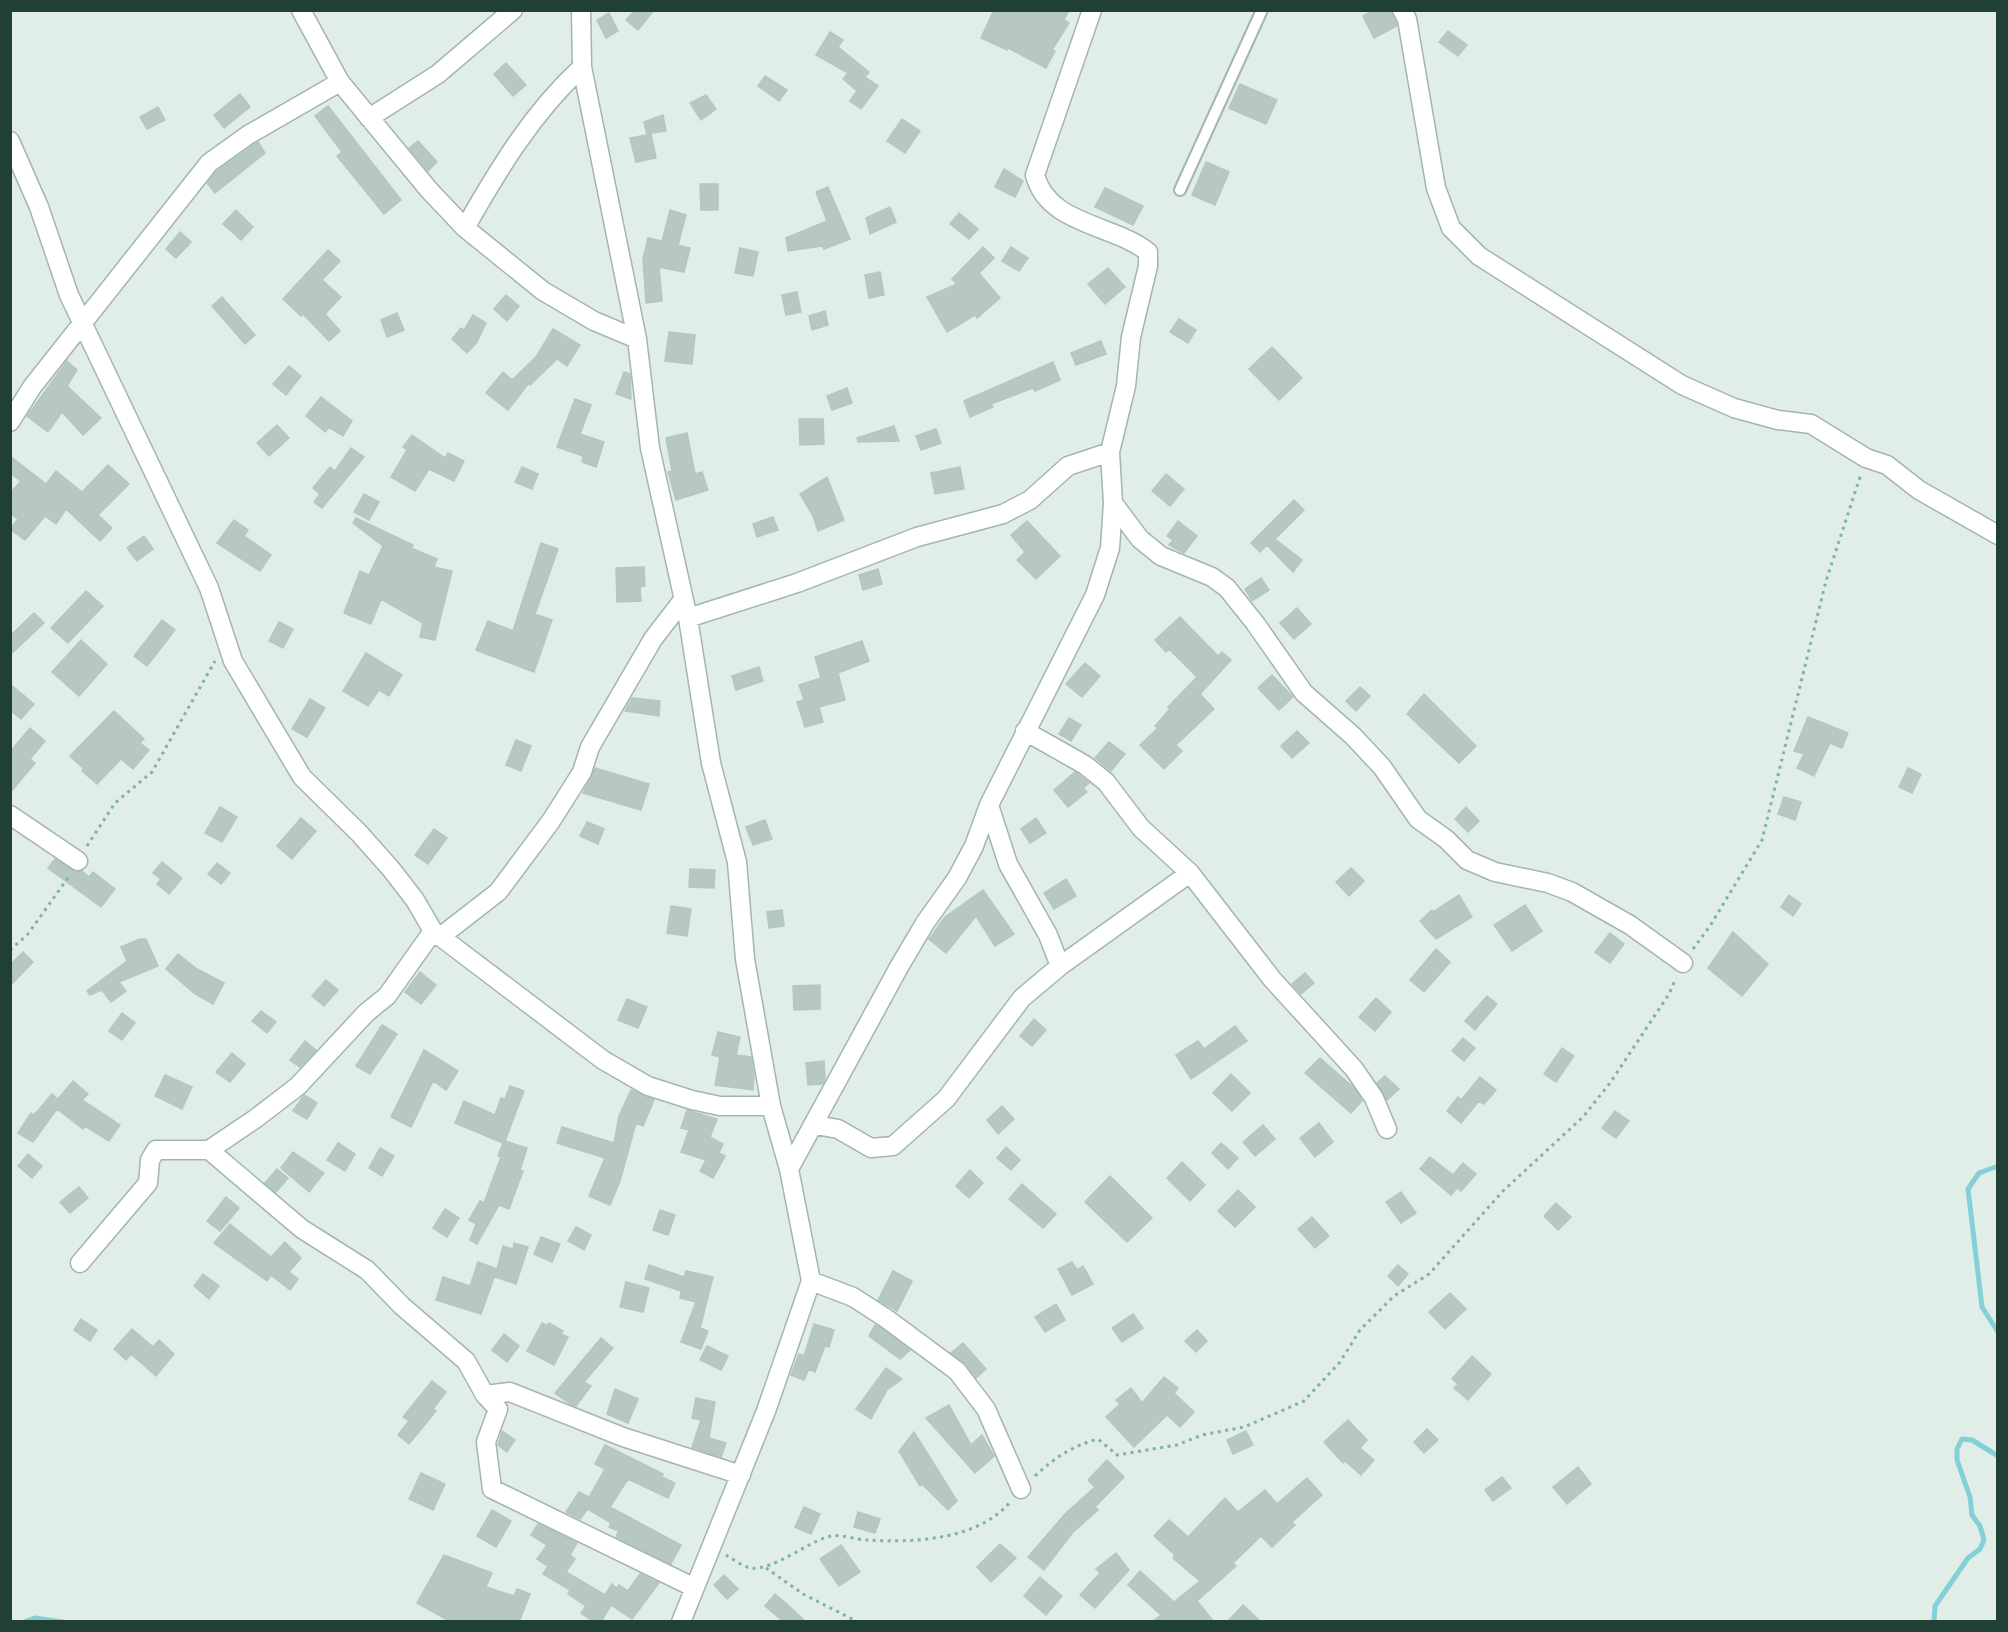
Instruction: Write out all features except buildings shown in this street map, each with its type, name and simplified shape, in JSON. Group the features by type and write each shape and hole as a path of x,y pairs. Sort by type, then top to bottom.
{"street":[{"path":"301,10 340,82 429,190 465,228 543,291 594,321 637,339"},
{"path":"369,118 438,74 513,10"},
{"path":"580,10 582,67 637,339 651,448 688,618 711,763 737,862 745,959 771,1106 789,1169 811,1281 741,1475 693,1587 681,1622"},
{"path":"789,1169 816,1125 824,1104 899,967 925,923 957,878 974,846 989,805 1025,731 1064,661 1095,595 1110,548 1113,502 1110,452 1116,436 1126,386 1131,337 1148,266 1148,252 1137,243 1063,213 1048,202 1038,188 1035,175 1092,10"},
{"path":"1402,10 1407,20 1436,188 1451,228 1479,256 1682,385 1734,408 1778,420 1811,424 1866,458 1887,465 1919,490 1998,535"},
{"path":"465,228 522,135 556,90 582,67"},
{"path":"10,422 32,387 182,194 209,163 248,135 340,82"},
{"path":"10,141 39,207 50,243 82,325 209,588 233,662 302,777 392,869 436,934 628,1076 648,1086 720,1106 771,1106"},
{"path":"688,618 797,583 917,537 1003,514 1030,500 1068,466 1110,452"},
{"path":"1113,502 1140,539 1161,556 1212,577 1227,588 1255,623 1304,693 1353,736 1382,767 1418,819 1446,838 1467,860 1495,872 1548,882 1572,892 1630,925 1683,963"},
{"path":"80,1263 148,1183 150,1160 156,1150 209,1150 255,1119 298,1086 366,1013 387,996 436,934 498,892 551,821 582,772 590,747 653,639 683,600"},
{"path":"1025,731 1085,765 1106,782 1141,828 1190,873 1265,971 1354,1069 1374,1098 1387,1129"},
{"path":"989,805 1008,864 1048,935 1060,966"},
{"path":"10,815 78,861"},
{"path":"816,1125 838,1129 871,1148 893,1146 946,1099 1022,998 1060,966 1190,873"},
{"path":"209,1150 302,1229 367,1270 402,1306 466,1360 485,1395 498,1408 486,1442 492,1489 693,1587"},
{"path":"811,1281 853,1297 888,1319 957,1371 986,1409 1021,1489"},
{"path":"485,1395 510,1392 623,1437 741,1475"}],"lane":[{"path":"1179,190 1262,10"}],"path":[{"path":"766,1568 801,1548 833,1535 894,1541 967,1530 990,1522 1053,1459 1075,1445 1098,1439 1117,1455 1177,1445 1202,1435 1245,1427 1304,1401 1340,1362 1360,1330 1394,1296 1429,1274 1503,1191 1583,1117 1610,1083 1651,1023 1669,994 1683,963 1710,926 1762,840 1826,581 1835,562 1866,458"},
{"path":"10,950 28,934 64,887 115,803 152,772 218,657 223,634"},
{"path":"712,1546 745,1566 766,1568 803,1594 858,1622"}],"waterway":[{"path":"1998,1166 1979,1173 1968,1189 1982,1307 1998,1332"},
{"path":"1934,1622 1935,1606 1968,1558 1980,1549 1984,1540 1980,1526 1972,1515 1970,1497 1957,1460 1957,1449 1962,1439 1972,1440 1998,1456"},
{"path":"24,1622 35,1618 63,1622"}]}
